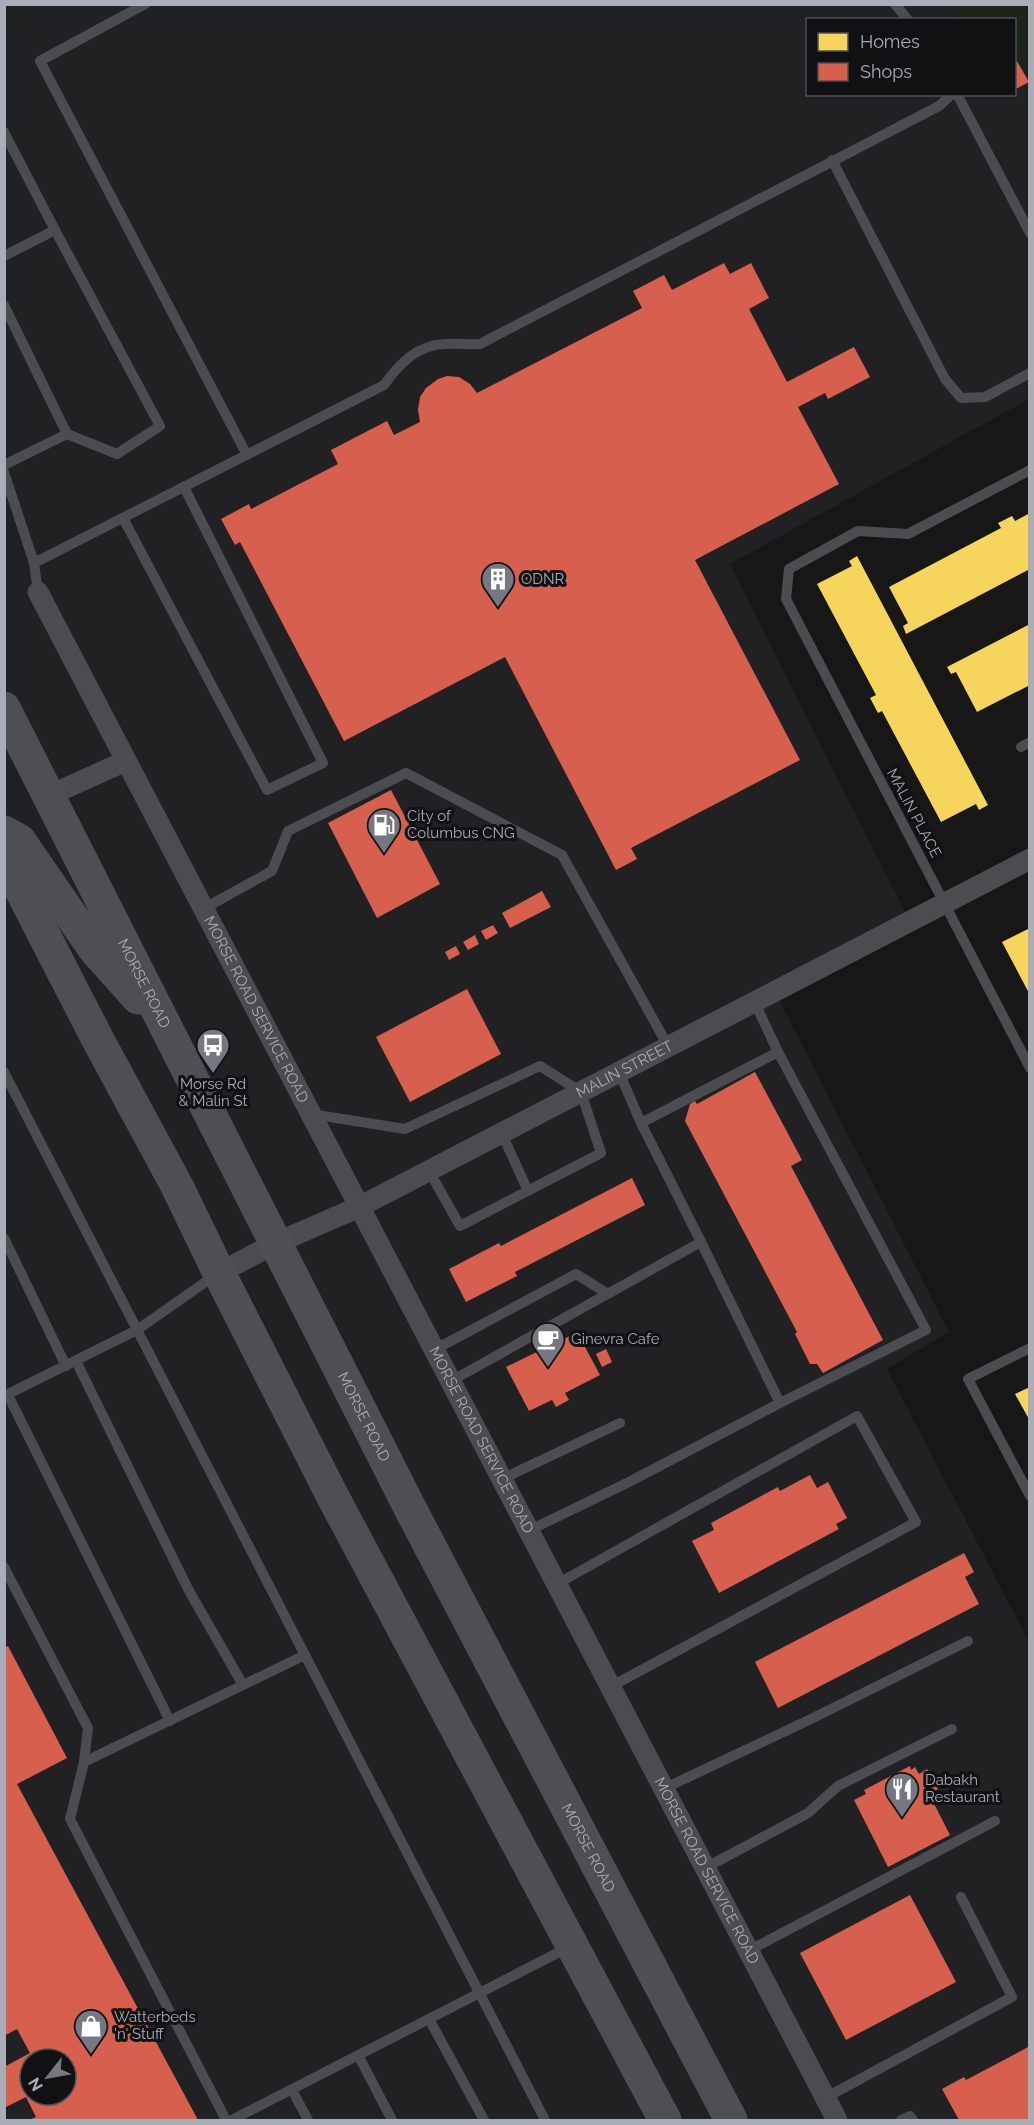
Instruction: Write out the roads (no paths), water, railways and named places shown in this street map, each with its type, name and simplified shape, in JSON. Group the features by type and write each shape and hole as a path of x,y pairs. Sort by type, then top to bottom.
{"main road":[{"name":"MORSE ROAD","path":"4,708 417,1523 731,2121"},
{"path":"4,754 48,796"},
{"path":"4,832 20,840 95,950 167,1031"},
{"path":"4,857 97,1038 177,1186 333,1497 665,2121"}],"street":[{"name":"MORSE ROAD SERVICE ROAD","path":"38,592 837,2121"},
{"path":"48,796 126,760"},
{"name":"MALIN STREET","path":"219,1272 274,1244 360,1207 1029,859"}],"lane":[{"path":"146,4 40,61 247,455"},
{"path":"895,4 906,18"},
{"path":"33,563 384,385 395,369 410,356 427,347 445,344 480,344 939,106 950,96"},
{"path":"958,96 1029,233"},
{"path":"4,132 160,426 117,454 67,434 4,305"},
{"path":"832,160 945,379 961,398 985,397 1029,374"},
{"path":"4,256 56,230"},
{"path":"4,465 67,434"},
{"name":"MALIN PLACE","path":"1029,470 908,534 858,531 789,569 786,599 1029,1068"},
{"path":"4,472 33,563 38,592"},
{"path":"123,518 267,790 323,763 184,487"},
{"path":"203,909 272,871 288,831 406,773 562,855 668,1046"},
{"path":"528,1531 926,1330 778,1053 754,1001"},
{"path":"641,1123 778,1053"},
{"path":"311,1114 405,1129 540,1066 581,1092 601,1153 460,1226 429,1171"},
{"path":"4,1072 545,2121"},
{"path":"619,1072 641,1123 780,1403"},
{"path":"502,1134 528,1191"},
{"path":"4,1238 188,1589 243,1685"},
{"path":"451,1381 701,1242"},
{"path":"170,1721 6,1395 137,1330 219,1272"},
{"path":"434,1350 576,1274 608,1294"},
{"path":"1029,1348 968,1379 1029,1496"},
{"path":"557,1584 857,1416 916,1522 610,1687"},
{"path":"502,1479 620,1423"},
{"path":"4,1567 88,1728 84,1762 70,1819 226,2121"},
{"path":"663,1789 968,1641"},
{"path":"84,1762 305,1656"},
{"path":"705,1868 808,1813 838,1786 952,1729"},
{"path":"748,1951 995,1821"},
{"path":"825,2098 1012,1997 961,1897"},
{"path":"232,2121 572,1945"},
{"path":"429,2019 484,2121"},
{"path":"358,2055 392,2121"},
{"path":"292,2090 308,2121"},
{"path":"902,2121 910,2116 913,2121"}],"place":[{"name":"ODNR","path":"498,608"},
{"name":"City of Columbus CNG","path":"384,854"},
{"name":"Morse Rd & Malin St","path":"213,1074"},
{"name":"Ginevra Cafe","path":"548,1368"},
{"name":"Dabakh Restaurant","path":"902,1818"},
{"name":"Watterbeds 'n' Stuff","path":"91,2055"}]}
